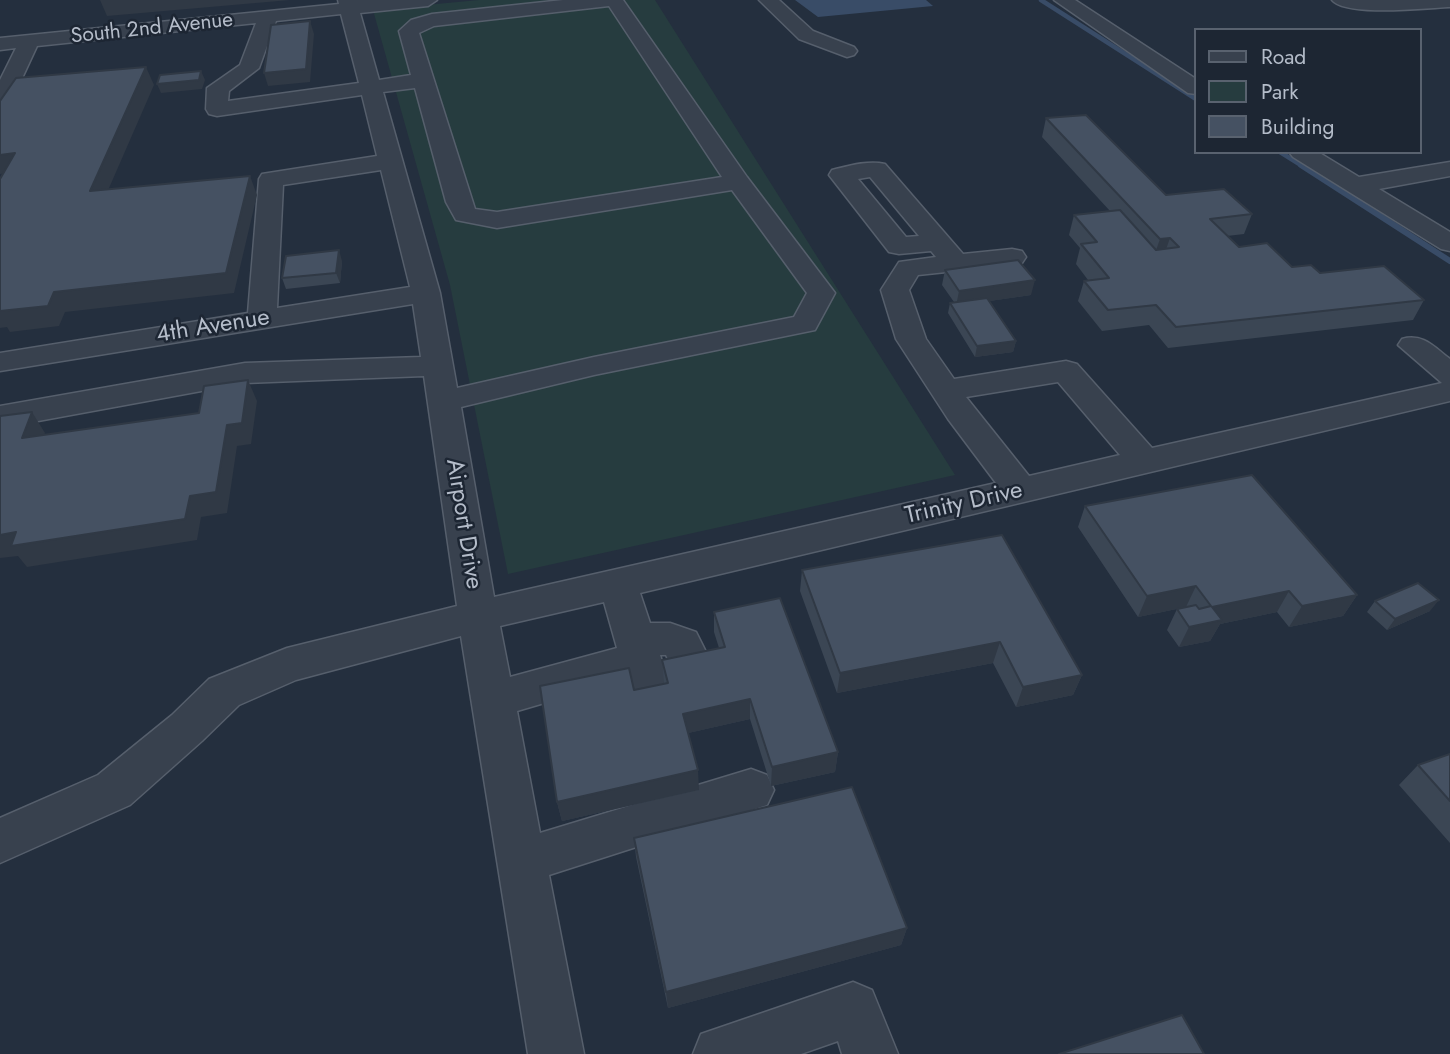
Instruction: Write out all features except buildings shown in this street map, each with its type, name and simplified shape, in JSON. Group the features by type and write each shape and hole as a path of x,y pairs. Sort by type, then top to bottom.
{"street":[{"name":"South 2nd Avenue","path":"0,44 268,17 347,4 428,0"},
{"path":"443,401 594,366 805,324 821,293 738,182 614,0 418,24 409,31 458,202 465,215 497,220 738,182"},
{"path":"768,0 806,35 847,51"},
{"path":"1063,0 1194,87"},
{"path":"1341,0 1389,6 1450,1"},
{"name":"Airport Drive","path":"347,4 426,293 478,616 556,1054"},
{"path":"268,17 249,68 218,88 216,109 423,80"},
{"path":"0,102 30,41"},
{"path":"1304,154 1450,243"},
{"path":"263,309 271,179 390,161"},
{"path":"1357,185 1450,169"},
{"path":"1012,257 947,252 909,268 895,290 911,339 945,390 1021,491"},
{"name":"4th Avenue","path":"0,362 70,351 263,309 426,293"},
{"path":"1413,345 1450,375"},
{"path":"0,417 245,373 438,366"},
{"path":"945,390 1066,370 1144,462"},
{"name":"Trinity Drive","path":"0,841 114,790 187,728 223,692 287,665 478,616 1450,391"},
{"path":"618,584 633,662"},
{"path":"493,700 633,662 670,639 681,644 692,666"},
{"path":"522,861 751,790"},
{"path":"721,1054 853,1009 870,1054"}],"green space":[{"path":"479,0 655,0 955,475 508,574 450,285 373,10"}],"water":[{"path":"795,0 926,0 933,6 818,17"}],"waterway":[{"path":"1041,0 1194,98"},
{"path":"1283,154 1304,167"},
{"path":"1301,165 1450,261"}]}
